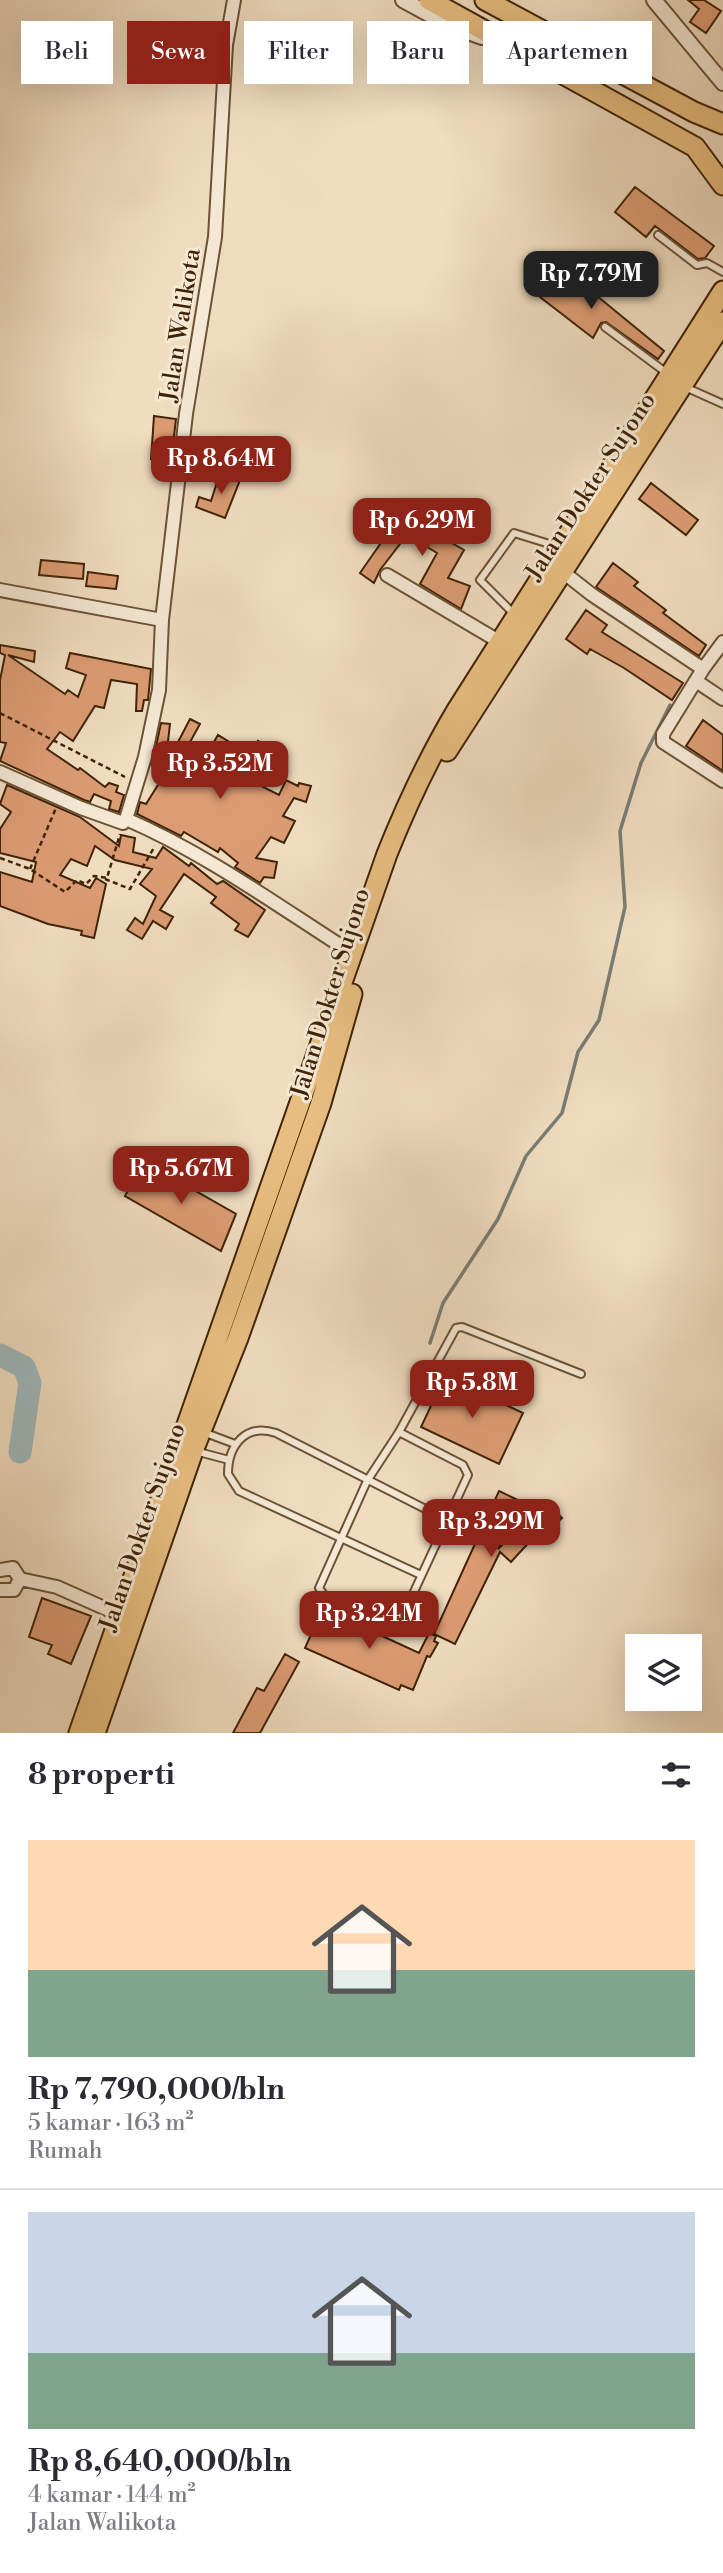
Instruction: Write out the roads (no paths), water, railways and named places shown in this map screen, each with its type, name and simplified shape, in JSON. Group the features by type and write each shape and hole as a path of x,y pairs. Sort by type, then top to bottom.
{"highway":[{"path":"429,0 483,31"},
{"path":"485,0 524,21"},
{"path":"580,84 695,147 723,185"},
{"path":"642,84 723,124"},
{"path":"676,380 723,291"},
{"name":"Jalan Dokter Sujono","path":"95,1733 194,1451 239,1338 321,1103 358,973 436,757 563,572 676,380 723,322"},
{"path":"79,1733 387,855 436,757 500,642 561,547 655,413"}],"street":[{"name":"Jalan Walikota","path":"124,821 138,784 158,695 162,620 189,393 215,237 226,45 234,0"},
{"path":"403,0 449,25 483,38"},
{"path":"502,0 527,21"},
{"path":"654,0 723,83"},
{"path":"563,572 629,621 703,669"},
{"path":"387,575 500,642"},
{"path":"0,590 162,620"},
{"path":"723,642 663,734 663,742 723,781"},
{"path":"696,681 723,699"},
{"path":"0,772 60,799 162,835 213,863 352,953"},
{"path":"0,1570 13,1569 20,1579 57,1587 120,1615"},
{"path":"0,1590 14,1590 20,1579"}],"lane":[{"path":"658,235 697,265 708,263 723,271"},
{"path":"605,327 676,380 723,404"},
{"path":"517,616 480,580 514,533 561,547"},
{"path":"399,1432 463,1465 467,1470 400,1622 390,1627 321,1593 319,1588 336,1536 399,1432 456,1328 462,1327 581,1374"},
{"path":"421,1575 239,1491 229,1478 229,1460 235,1444 249,1433 269,1430 447,1520"},
{"path":"201,1432 235,1444"},
{"path":"194,1451 229,1460"}],"waterway":[{"path":"430,1343 443,1303 498,1219 526,1156 562,1113 578,1052 599,1020 625,907 620,831 641,763 670,705"},
{"path":"0,1355 24,1367 30,1383 20,1452"}]}
